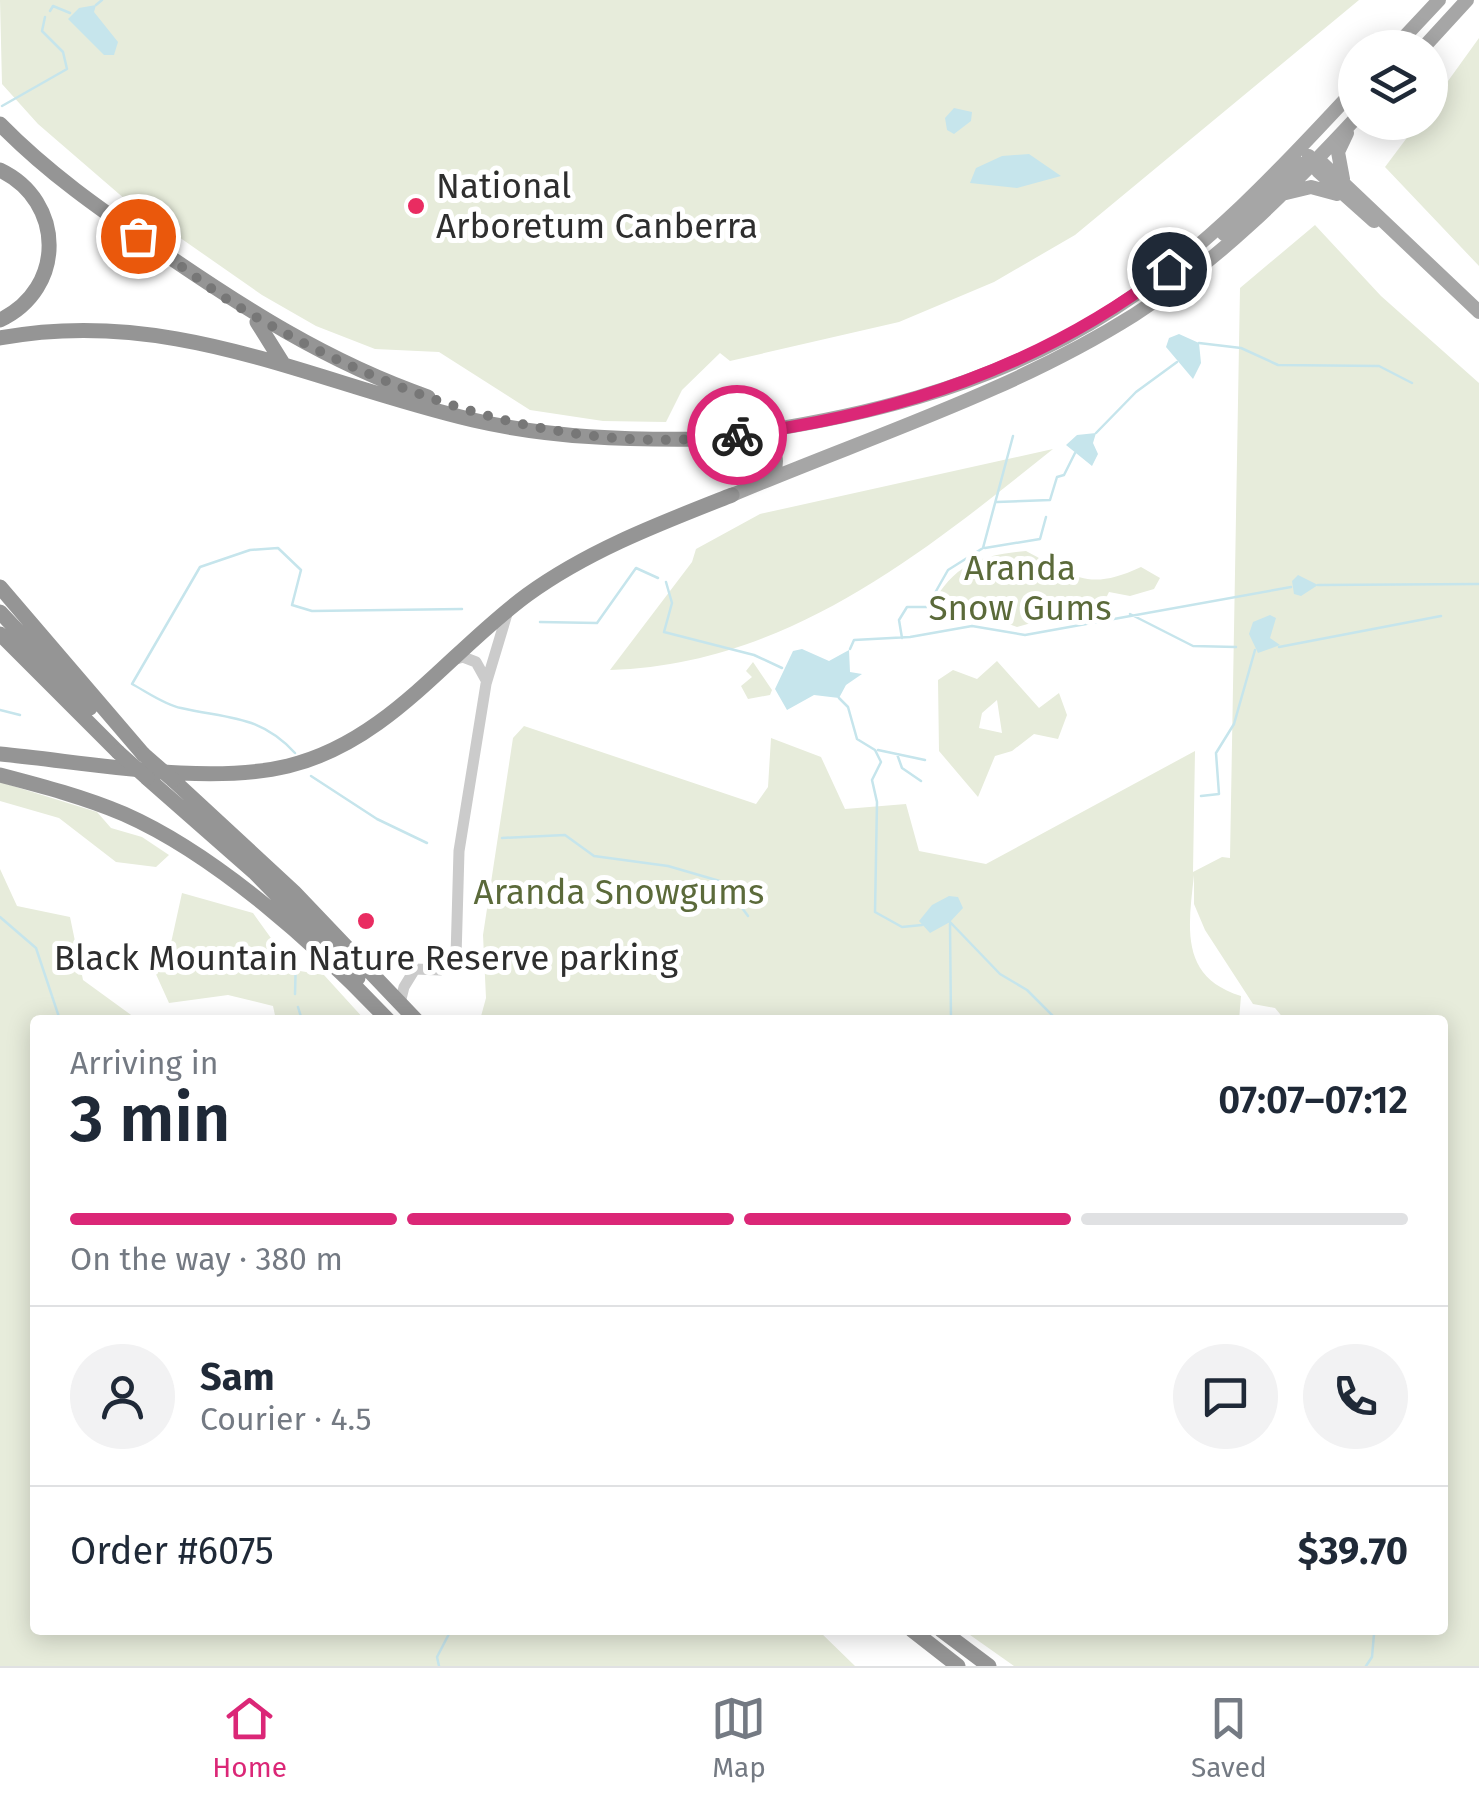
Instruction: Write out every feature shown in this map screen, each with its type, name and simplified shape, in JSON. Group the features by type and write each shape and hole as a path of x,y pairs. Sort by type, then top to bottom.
{"highway":[{"path":"0,124 78,194 243,310 332,358 402,388 495,417 602,439"},
{"path":"0,170 20,182 38,202 50,246 45,275 36,292 0,320"},
{"path":"243,310 266,333 282,362"},
{"path":"0,338 51,331 138,332 225,346 474,420 602,439 706,440"},
{"path":"0,750 224,774 292,766 332,751 372,729 512,606 578,562 732,495"},
{"path":"0,587 143,754"},
{"path":"0,612 78,696 294,892 399,1012"},
{"path":"0,634 118,752 282,899 399,1012"},
{"path":"0,775 122,814 186,848 258,902 382,1015"},
{"path":"918,1635 958,1666"},
{"path":"948,1635 989,1666"}],"main road":[{"path":"1411,30 1439,0"},
{"path":"1439,30 1467,0"},
{"path":"1169,269 1242,206 1338,108"},
{"path":"732,495 1010,381 1100,336 1184,281 1285,194 1338,137"},
{"path":"1308,140 1306,152 1318,172 1479,312"},
{"path":"1343,179 1338,152 1344,140"},
{"path":"706,440 850,417 926,397 990,374 1077,332 1218,239 1300,164 1327,165 1406,246"},
{"path":"1285,194 1299,188 1324,188 1354,206"},
{"path":"706,440 768,443 776,462 770,479"}],"street":[{"path":"399,1012 404,986 416,969 440,970 456,958 457,864 486,684 498,634 512,606"},
{"path":"449,662 463,657 476,662 486,684"}],"green space":[{"path":"0,0 1359,0 1075,235 994,282 899,322 730,361 720,353 682,390 666,422 603,421 530,410 439,352 375,349 316,326 262,295 126,200 38,124 2,84"},
{"path":"1479,38 1479,266 1385,167 1405,140 1448,140 1448,81"},
{"name":"Aranda Snowgums","path":"1315,225 1381,296 1479,383 1479,1666 1014,1666 970,1635 1448,1635 1448,1015 1281,1015 1275,1008 1253,1004 1205,930 1194,904 1194,875 1192,949 1207,977 1241,996 1239,1015 481,1015 486,998 483,935 513,738 524,726 756,804 768,787 771,738 821,757 845,809 906,804 919,851 986,864 1195,751 1193,872 1222,857 1230,858 1240,288"},
{"path":"1053,449 902,564 793,626 735,648 674,663 610,670 692,562 696,549 760,514"},
{"name":"Aranda Snow Gums","path":"1026,551 1081,578 1107,579 1141,567 1160,578 1154,589 1130,596 1109,592 1099,612 1063,614 1017,627 984,615 936,622 932,605 960,571 995,555"},
{"path":"997,661 1039,708 1059,693 1067,715 1058,739 1034,734 1012,751 995,756 978,797 939,751 938,680 953,670 977,679","holes":["997,700 1002,733 979,728 982,713"]},
{"path":"753,662 772,690 770,695 748,699 741,686 752,677 746,671"},
{"path":"0,782 97,812 111,828 142,837 169,855 156,867 116,862 59,818 0,801"},
{"path":"0,869 17,906 70,917 83,980 131,1015 30,1015 30,1635 823,1635 855,1666 0,1666"},
{"path":"182,893 253,913 294,970 324,975 360,1015 275,1015 273,1006 228,995 169,1003 150,961 171,943"}],"water":[{"path":"96,5 94,12 118,42 114,55 104,55 68,19 79,8"},
{"path":"954,108 972,112 971,121 954,134 947,130 945,118"},
{"path":"1029,154 1061,176 1017,188 970,183 976,168 1002,156"},
{"path":"1179,334 1199,343 1201,363 1193,379 1166,347 1169,338"},
{"path":"1096,433 1093,443 1098,454 1092,466 1066,445 1077,435"},
{"path":"1298,575 1318,585 1301,596 1294,594 1292,581"},
{"path":"1270,615 1276,618 1270,638 1280,645 1258,653 1249,634 1253,622"},
{"path":"802,649 829,661 849,650 850,672 862,674 846,685 839,698 814,695 787,710 775,689 793,651"},
{"path":"949,896 958,897 963,908 950,922 930,933 919,921 932,905"}],"waterway":[{"path":"96,5 102,0"},
{"path":"50,11 53,6 70,13"},
{"path":"2,106 67,69 63,52 42,31 45,17"},
{"path":"1199,343 1241,348 1278,365 1379,366 1412,383"},
{"path":"1096,433 1136,392 1177,362"},
{"path":"902,638 899,620 907,607 927,607 948,570 983,548 1013,436"},
{"path":"997,502 1050,500 1057,477 1064,475 1075,453"},
{"path":"985,548 1040,539 1046,517"},
{"path":"295,753 256,725 175,706 132,684 200,567 250,550 278,548 301,570 292,605 312,611 462,609"},
{"path":"540,622 597,623 636,568 658,578"},
{"path":"666,582 672,603 664,632 754,655 782,668"},
{"path":"1318,585 1479,584"},
{"path":"850,649 854,640 910,637 972,626 1025,635 1291,587"},
{"path":"1130,614 1193,646 1236,647"},
{"path":"1279,647 1441,616"},
{"path":"1201,796 1219,794 1216,753 1234,724 1255,650"},
{"path":"839,698 848,707 857,739 875,750 881,762 872,780 877,802 875,912 902,927 922,925"},
{"path":"0,710 20,715"},
{"path":"878,750 925,760"},
{"path":"897,754 902,768 921,781"},
{"path":"311,776 377,819 427,843"},
{"path":"502,838 565,835 594,856 668,866 723,882 748,916"},
{"path":"0,917 36,948 58,1015"},
{"path":"950,922 1000,974 1027,990 1052,1015"},
{"path":"950,924 951,1015"},
{"path":"295,994 296,956"},
{"path":"298,1007 300,1015"},
{"path":"439,1666 437,1657 448,1635"},
{"path":"1366,1666 1372,1657 1374,1635"}],"way so far":[{"path":"138,236 243,310 332,358 438,401 602,439 706,440 737,435"}],"place":[{"name":"National Arboretum Canberra","path":"416,206"},
{"name":"Black Mountain Nature Reserve parking","path":"366,921"}],"route":[{"path":"737,435 868,412 990,374 1077,332 1169,269"}]}
